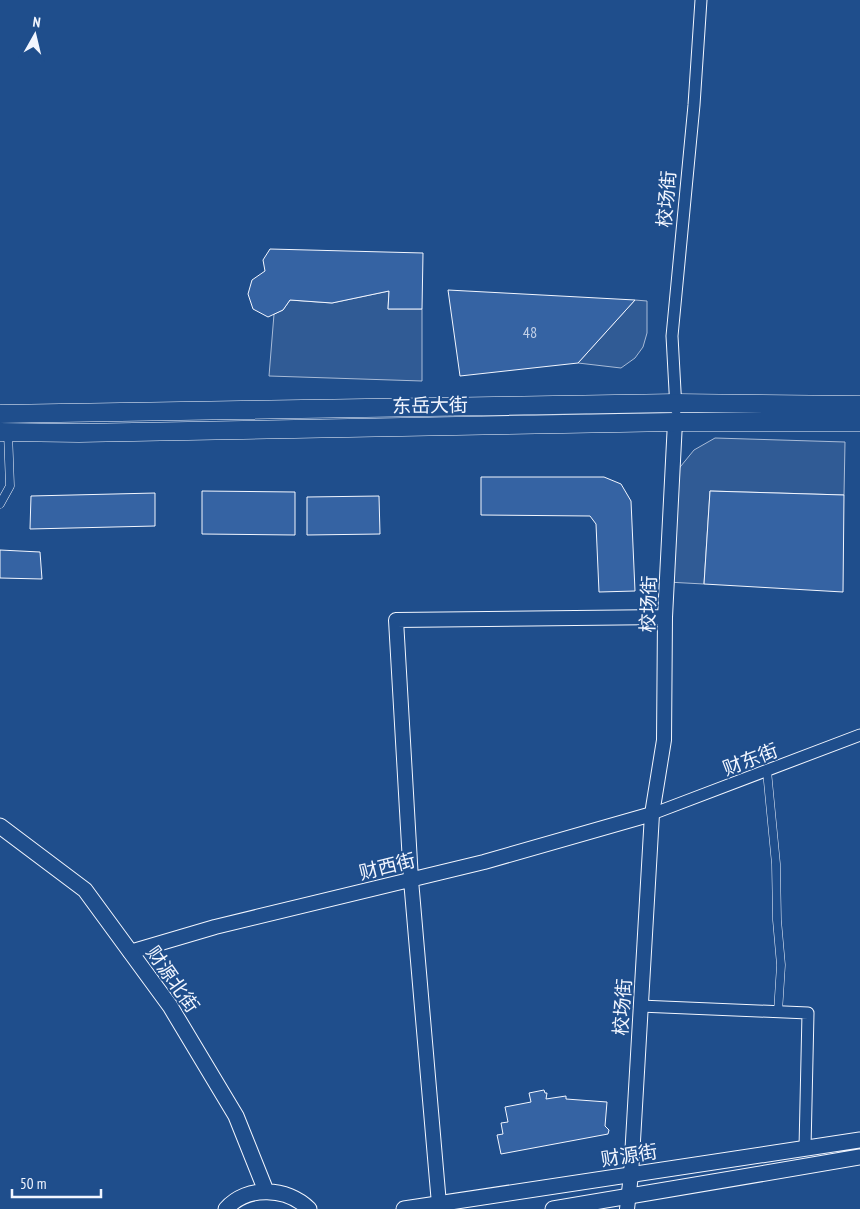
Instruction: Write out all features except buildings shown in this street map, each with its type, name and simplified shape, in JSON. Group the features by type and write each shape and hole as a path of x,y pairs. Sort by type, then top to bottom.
{"highway":[{"name":"东岳大街","path":"0,414 676,403 860,405"},
{"name":"东岳大街","path":"4,432 89,433 675,422 860,422"}],"main road":[{"name":"财源北街","path":"0,826 84,890 170,1006 236,1116 266,1191"},
{"name":"财源街","path":"404,1209 860,1140"},
{"path":"553,1209 628,1203 860,1157"},
{"path":"226,1209 230,1204 247,1195 266,1191 285,1194 302,1202 309,1209"}],"street":[{"name":"校场街","path":"628,1203 652,814 664,740 665,617 676,403 672,336 694,105 701,0"},
{"path":"0,504 10,486 4,432"},
{"path":"439,1204 411,880 396,620 665,617"},
{"name":"财东街","path":"652,814 860,736"},
{"path":"767,771 776,864 777,920 782,965 778,1012"},
{"name":"财西街","path":"130,952 215,928 484,862 652,814"},
{"path":"640,1006 808,1013 805,1148"}],"shaded area":[{"path":"389,291 388,309 422,309 422,381 269,376 274,314 283,310 290,300 332,303"},
{"path":"635,300 647,301 647,333 643,347 635,358 621,368 578,363"},
{"path":"715,438 845,442 844,495 710,491 704,584 667,582 672,477 694,450"}]}
